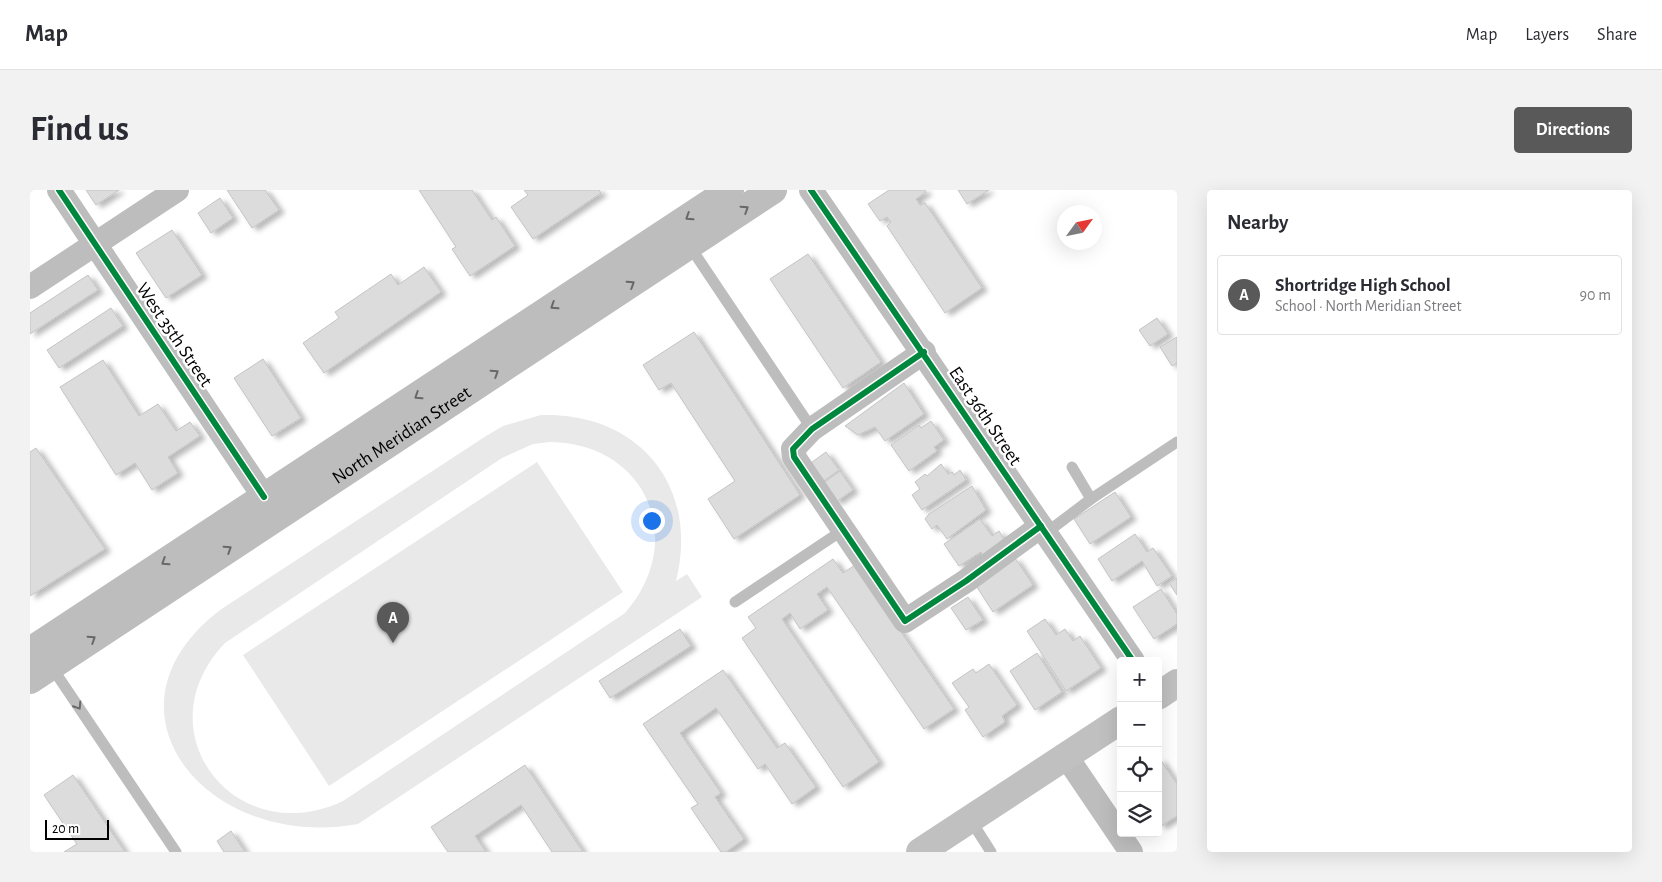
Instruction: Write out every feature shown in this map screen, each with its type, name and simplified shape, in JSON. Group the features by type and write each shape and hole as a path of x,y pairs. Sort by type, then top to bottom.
{"main road":[{"name":"North Meridian Street","path":"37,666 264,497 730,190"},
{"name":"North Meridian Street","path":"37,666 773,190"}],"street":[{"name":"West 35th Street","path":"59,190 264,497"},
{"path":"30,286 177,190"},
{"name":"East 36th Street","path":"812,190 1130,657"},
{"path":"924,352 812,429 793,449 794,457 904,620 1044,529"},
{"path":"1162,693 1177,683"},
{"path":"920,852 1117,723"},
{"path":"1066,756 1131,852"}],"lane":[{"path":"689,245 812,429"},
{"path":"1044,529 1177,442"},
{"path":"1072,466 1091,499"},
{"path":"735,602 843,530"},
{"path":"37,666 176,852"},
{"path":"970,819 991,852"}],"shaded area":[{"path":"541,415 576,417 606,426 633,441 654,461 669,485 679,514 681,546 676,581 687,574 702,597 358,824 303,827 254,816 213,794 183,764 166,727 166,687 184,647 223,608 503,426","holes":["550,442 584,447 612,459 633,478 648,501 655,528 654,556 644,585 625,613 343,801 303,812 267,810 236,797 212,774 197,745 193,712 202,677 225,643 502,458 533,444"]},
{"path":"537,462 623,592 329,786 243,655"}],"building":[{"path":"86,190 119,190 96,205"},
{"path":"227,190 265,190 279,210 252,228"},
{"path":"419,190 472,190 492,220 496,217 515,246 470,276 452,249 456,247"},
{"path":"524,190 599,190 601,193 533,239 511,207 528,195"},
{"path":"889,190 925,190 926,192 916,199 920,205 925,203 982,288 945,313 887,226 891,222 887,217 880,221 868,204"},
{"path":"958,190 989,190 967,204"},
{"path":"220,198 233,218 211,233 198,213"},
{"path":"172,230 202,275 166,298 136,253"},
{"path":"808,254 881,362 843,388 770,279"},
{"path":"424,267 441,292 324,373 303,343 339,318 335,312 391,274 398,285"},
{"path":"88,275 98,290 30,334 30,313"},
{"path":"111,308 123,326 59,368 47,350"},
{"path":"1157,318 1168,334 1150,346 1139,330"},
{"path":"694,332 800,495 734,539 708,499 735,481 671,383 659,390 643,365"},
{"path":"1177,337 1177,363 1172,366 1160,347"},
{"path":"263,359 301,418 272,436 234,378"},
{"path":"103,360 139,416 158,404 176,431 190,422 200,436 168,457 178,473 152,490 135,463 116,475 60,387"},
{"path":"904,383 924,414 885,441 875,427 858,435 845,426"},
{"path":"931,421 944,440 934,447 937,451 909,471 891,445 919,425 921,428"},
{"path":"36,448 105,549 30,596 30,452"},
{"path":"826,452 839,470 821,483 808,465"},
{"path":"941,464 948,474 952,472 954,475 960,470 966,480 922,510 912,495 920,489 915,482 925,474 927,476"},
{"path":"840,471 853,490 836,502 823,483"},
{"path":"972,486 986,510 947,539 937,525 932,529 925,519 929,514"},
{"path":"1115,492 1131,517 1090,544 1074,519"},
{"path":"980,519 992,536 999,531 1004,539 983,556 981,552 959,566 944,544"},
{"path":"1135,534 1147,552 1153,548 1172,576 1157,586 1142,561 1112,581 1098,559"},
{"path":"1015,558 1033,585 993,612 975,584"},
{"path":"833,559 843,573 855,565 954,709 924,729 827,587 817,594 828,610 800,629 790,613 782,619 879,762 843,787 742,638 756,628 748,617"},
{"path":"1177,578 1177,595 1169,583"},
{"path":"1161,589 1177,614 1177,624 1154,639 1133,607"},
{"path":"968,597 983,620 966,630 951,608"},
{"path":"1045,619 1056,635 1065,629 1073,641 1080,636 1101,668 1066,691 1027,631"},
{"path":"680,629 691,646 610,698 599,681"},
{"path":"1037,653 1062,692 1035,710 1010,671"},
{"path":"989,664 1017,705 1002,716 1005,722 983,737 965,710 969,707 952,683 973,669 976,673"},
{"path":"723,670 777,748 785,743 816,787 792,804 765,764 758,769 716,708 680,733 721,793 715,797 744,839 726,852 721,852 691,808 698,804 643,724"},
{"path":"1162,762 1177,784 1177,816 1162,825"},
{"path":"525,765 583,852 552,852 521,805 475,836 486,852 448,852 431,827"},
{"path":"73,775 125,852 64,852 77,844 44,795"},
{"path":"231,831 245,852 224,852 217,841"}],"cycle path":[{"path":"59,190 264,497"},
{"path":"811,190 1130,657"},
{"path":"924,352 812,429 793,449 794,457 905,621 966,581 1041,526"}],"place":[{"name":"Shortridge High School","path":"393,643"}]}
